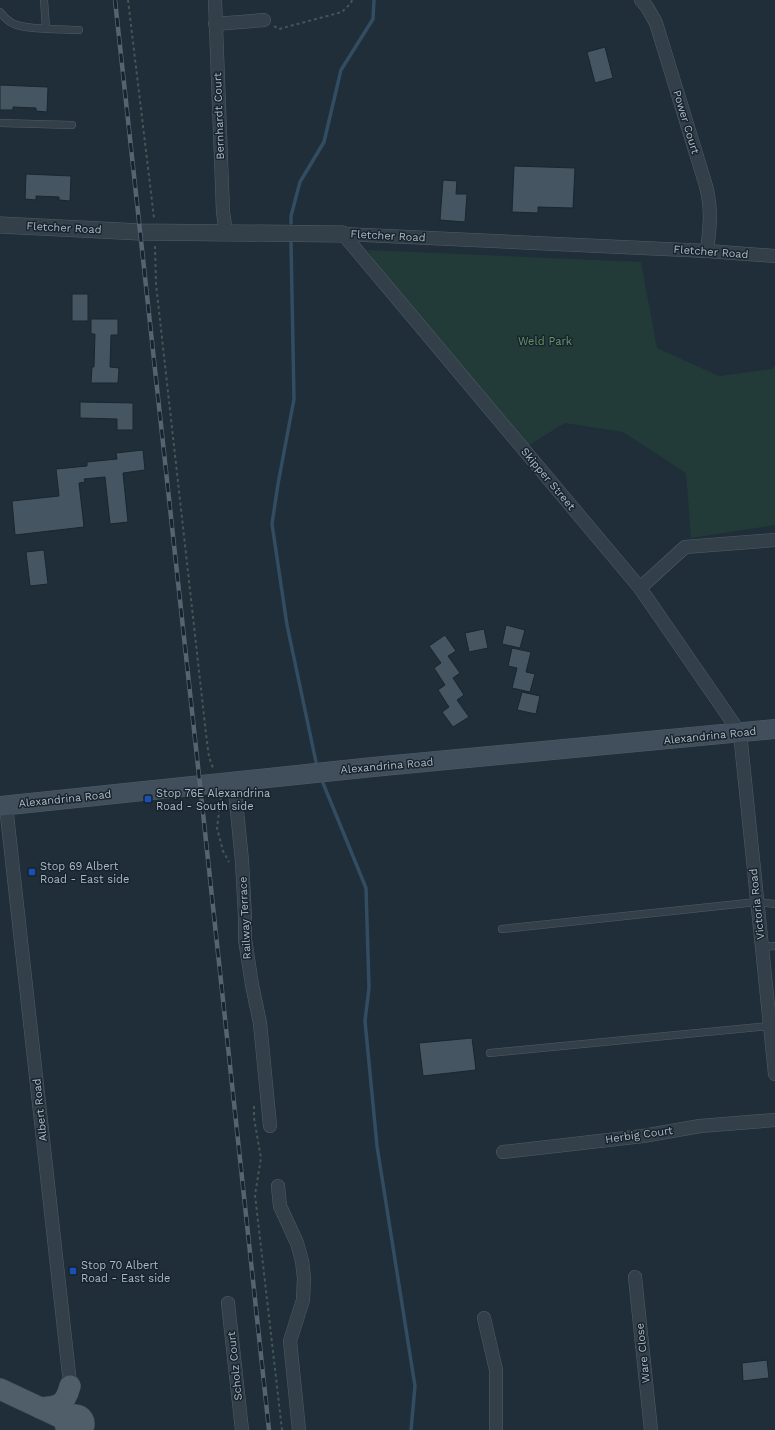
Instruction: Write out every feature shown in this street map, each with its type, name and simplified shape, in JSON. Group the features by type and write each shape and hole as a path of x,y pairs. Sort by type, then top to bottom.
{"main road":[{"name":"Alexandrina Road","path":"3,806 373,767 775,729"},
{"path":"40,1408 53,1407 60,1404 68,1397 70,1386"},
{"path":"0,1389 77,1426"}],"street":[{"name":"Bernhardt Court","path":"215,0 222,212 226,233"},
{"name":"Power Court","path":"640,0 648,7 656,23 706,186 709,200 710,222 706,250"},
{"path":"215,24 264,20"},
{"name":"Fletcher Road","path":"0,225 156,232 343,234 706,250 775,256"},
{"name":"Skipper Street","path":"343,234 640,588 740,733"},
{"path":"640,588 685,547 775,540"},
{"name":"Victoria Road","path":"740,733 772,1033 775,1074"},
{"name":"Railway Terrace","path":"226,782 242,861 245,917 244,939 260,1023 270,1126"},
{"name":"Albert Road","path":"3,806 70,1386 77,1426"},
{"name":"Herbig Court","path":"504,1152 644,1136 700,1126 775,1120"},
{"path":"278,1186 280,1206 297,1243 302,1261 304,1278 303,1300 290,1341 298,1430"},
{"name":"Ware Close","path":"635,1276 651,1430"},
{"name":"Scholz Court","path":"228,1303 242,1430"},
{"path":"484,1318 496,1370 496,1430"}],"lane":[{"path":"44,0 46,28"},
{"path":"0,12 5,19 13,24 79,30"},
{"path":"0,124 72,125"},
{"path":"502,929 757,902 775,904"},
{"path":"762,947 775,946"},
{"path":"490,1053 772,1033"}],"path":[{"path":"128,0 156,232 156,284 205,726 209,757 226,782 217,828 223,851 230,864"},
{"path":"264,20 279,29 342,12 352,0"},
{"path":"254,1102 254,1118 261,1158 255,1195 282,1430"}],"green space":[{"name":"Weld Park","path":"368,250 641,262 657,348 719,376 772,369 775,365 775,525 691,538 686,473 623,432 565,423 524,448 381,277"}],"building":[{"path":"605,47 613,78 595,83 587,52"},
{"path":"0,85 48,87 47,112 36,111 36,108 13,107 13,110 0,110"},
{"path":"514,166 575,168 573,208 538,207 538,213 512,212"},
{"path":"26,174 71,176 70,201 59,200 59,197 36,196 36,200 25,199"},
{"path":"443,180 457,181 456,194 467,194 465,222 440,220"},
{"path":"72,294 88,294 88,321 72,321"},
{"path":"91,319 118,319 118,335 111,335 110,367 119,368 118,383 91,383 92,367 94,367 95,334 91,334"},
{"path":"80,402 133,403 133,430 117,430 117,419 80,418"},
{"path":"143,450 145,470 123,473 128,522 110,524 105,477 84,479 85,482 79,483 84,527 15,535 12,501 59,496 56,469 87,466 87,462 117,459 116,453"},
{"path":"44,550 48,584 30,586 26,552"},
{"path":"506,625 525,630 520,648 502,644"},
{"path":"484,629 488,648 469,652 465,633"},
{"path":"445,635 456,651 448,656 460,673 453,678 464,695 457,700 469,717 453,727 442,712 449,707 438,690 445,685 434,668 441,663 429,646"},
{"path":"512,648 531,652 526,672 535,674 530,692 512,688 517,668 508,666"},
{"path":"522,692 540,696 536,714 517,710"},
{"path":"472,1038 476,1070 423,1076 419,1043"},
{"path":"767,1360 769,1378 743,1381 742,1363"}],"waterway":[{"path":"291,223 291,216 300,182 324,142 341,70 373,19 374,0"},
{"path":"291,243 294,399 272,524 287,625 316,762"},
{"path":"323,783 366,888 369,988 365,1021 377,1146 415,1386 411,1430"}],"railway":[{"path":"115,0 269,1430"}],"place":[{"name":"Stop 76E Alexandrina Road - South side","path":"148,799"},
{"name":"Stop 69 Albert Road - East side","path":"32,872"},
{"name":"Stop 70 Albert Road - East side","path":"73,1271"}]}
